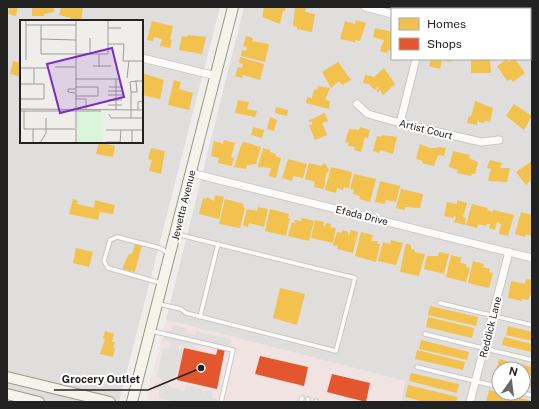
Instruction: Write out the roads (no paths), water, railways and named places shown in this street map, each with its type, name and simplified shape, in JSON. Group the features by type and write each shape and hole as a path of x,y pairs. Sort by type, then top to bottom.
{"street":[{"name":"Jewetta Avenue","path":"132,402 233,7"},
{"path":"365,7 391,14"},
{"path":"143,58 216,76"},
{"path":"400,123 416,60"},
{"name":"Artist Court","path":"357,104 368,114 400,123 481,142 499,140"},
{"name":"Efada Drive","path":"191,172 532,258"},
{"name":"Reddick Lane","path":"470,402 509,252"},
{"path":"7,377 110,402"},
{"path":"7,394 39,402"}],"lane":[{"path":"158,304 181,309 186,313 200,317 336,351 355,278 176,234"},
{"path":"163,283 108,268 104,262 110,240 117,237 160,248 171,254"},
{"path":"200,317 218,244"},
{"path":"440,302 532,325"},
{"path":"151,330 233,350 221,402"},
{"path":"425,334 532,360"},
{"path":"417,367 491,385"}],"place":[{"name":"Grocery Outlet","path":"201,368"}]}
